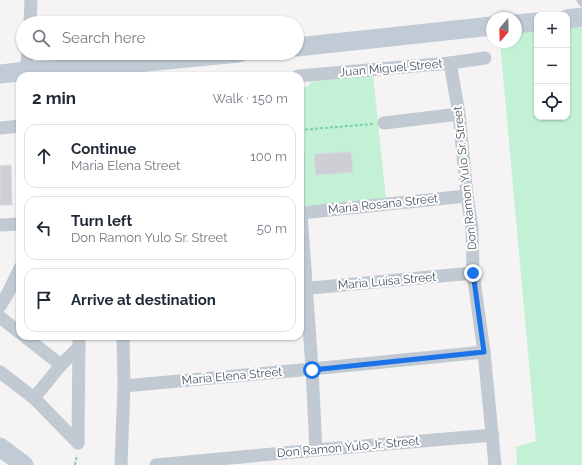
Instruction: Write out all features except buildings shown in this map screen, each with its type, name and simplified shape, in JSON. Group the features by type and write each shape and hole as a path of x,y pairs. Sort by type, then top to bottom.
{"street":[{"path":"30,16 31,0"},
{"path":"570,19 582,17"},
{"path":"522,23 534,22"},
{"path":"304,46 486,27"},
{"name":"Juan Miguel Street","path":"304,75 450,63 484,58"},
{"path":"0,74 27,62 75,72 178,60"},
{"name":"Don Ramon Yulo Sr. Street","path":"450,63 459,114 467,196 472,228 473,273 484,352 495,465"},
{"path":"384,123 459,114"},
{"path":"0,128 16,126"},
{"name":"Maria Rosana Street","path":"304,212 467,196"},
{"path":"0,225 16,224"},
{"name":"Maria Luisa Street","path":"304,289 473,273"},
{"path":"0,306 16,276"},
{"path":"304,298 312,370 316,450"},
{"path":"0,317 16,330"},
{"path":"29,340 61,365"},
{"path":"121,465 124,386 123,340"},
{"path":"34,398 79,341"},
{"path":"0,372 34,398 78,443 79,341"},
{"name":"Maria Elena Street","path":"124,386 312,370 484,352"},
{"name":"Don Ramon Yulo Jr. Street","path":"156,465 493,435"},
{"path":"0,447 24,465"}],"path":[{"path":"304,130 384,123"}],"green space":[{"path":"582,26 582,465 517,465 516,447 536,441 501,48 522,48 522,31 534,30 534,120 570,120 570,27"},
{"path":"373,75 386,199 304,206 304,87 307,87 311,82"}],"route":[{"path":"312,370 484,352 473,273"}]}
